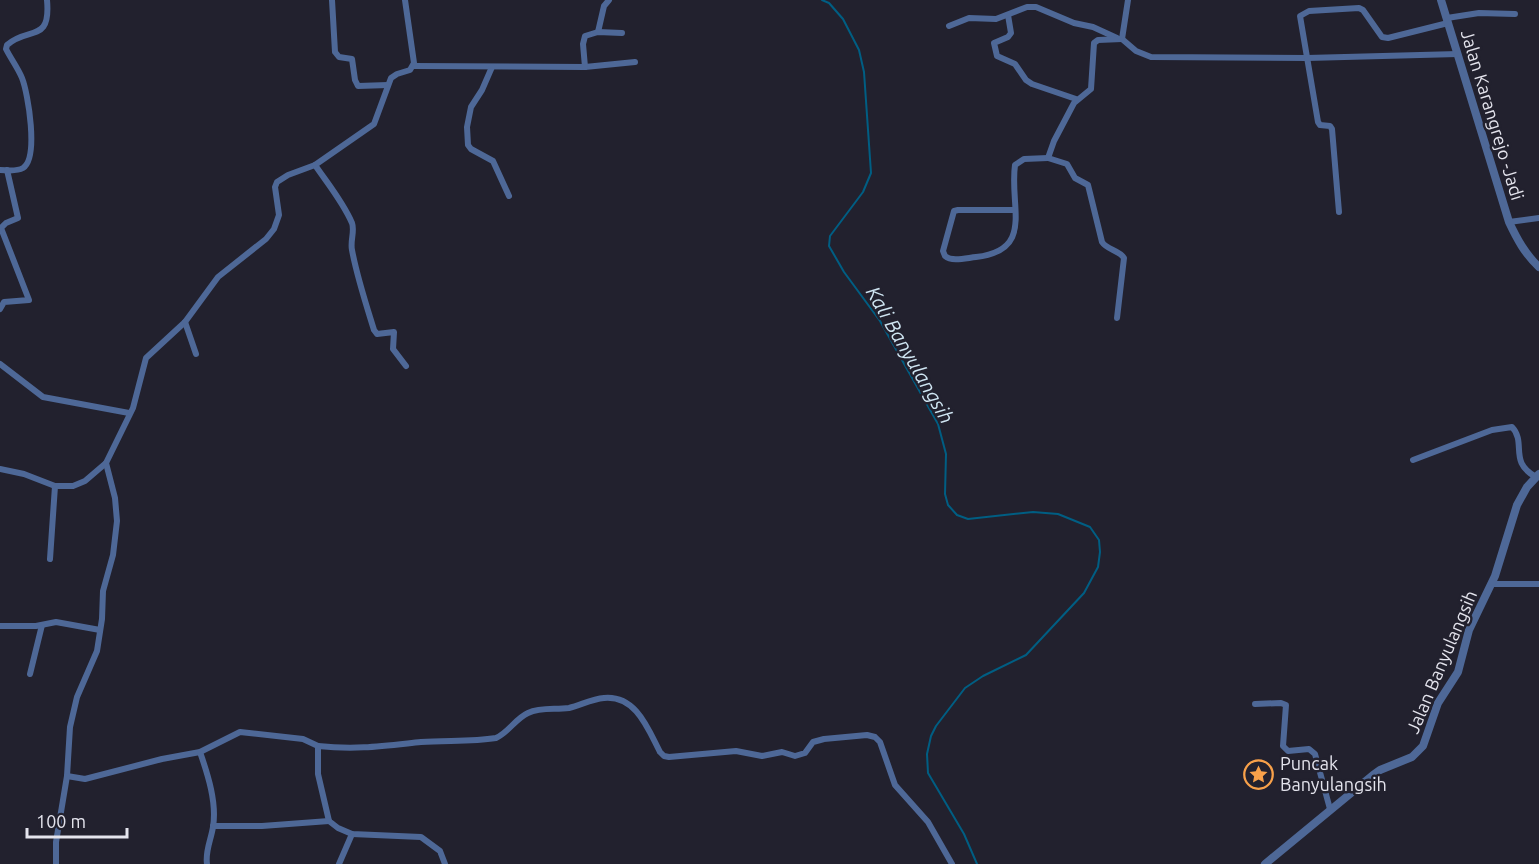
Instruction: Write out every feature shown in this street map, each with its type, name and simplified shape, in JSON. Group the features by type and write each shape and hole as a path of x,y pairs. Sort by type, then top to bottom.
{"street":[{"path":"0,309 4,302 29,300 2,228 6,223 18,218 3,170 15,171 26,165 30,149 31,125 21,76 6,46 11,41 39,31 47,17 47,0"},
{"path":"332,0 335,52 339,57 352,59 358,86 388,85"},
{"path":"405,0 413,66"},
{"path":"598,32 604,6 609,0"},
{"path":"1120,39 1128,0"},
{"name":"Jalan Karangrejo -Jadi","path":"1441,0 1509,222 1530,258 1539,267"},
{"path":"949,26 969,18 996,19 1036,7 1120,39 1136,51 1151,57 1307,58 1458,54"},
{"path":"1339,212 1332,129 1330,126 1320,125 1317,122 1300,16 1309,11 1363,10 1382,37 1388,38 1479,13 1515,14"},
{"path":"1008,15 1011,33 994,44 997,57 1015,64 1026,80 1032,84 1076,99"},
{"path":"585,67 584,38 598,32 622,33"},
{"path":"1048,158 1054,141 1076,99 1092,88 1094,42 1120,39"},
{"path":"0,469 24,474 55,486 73,486 97,473 106,463 133,408 146,358 185,322 218,277 274,229 279,215 277,182 288,175 315,165 374,124 391,78 397,74 410,70 413,66 585,67 635,62"},
{"path":"492,67 482,90 471,107 467,127 468,145 471,149 493,160 509,196"},
{"path":"1015,210 958,210 954,212 943,251 947,259 991,255 1003,250 1011,243 1015,231 1015,210 1013,178 1015,165 1024,159 1048,158 1067,164 1076,178 1088,185 1102,242 1122,254 1124,258 1117,318"},
{"path":"315,165 352,223 350,243 374,330 377,334 394,332 393,349 406,366"},
{"path":"1509,222 1539,218"},
{"path":"185,322 196,354"},
{"path":"0,364 43,397 129,414"},
{"path":"1413,460 1492,430 1512,427 1517,435 1522,467 1526,472 1537,476"},
{"path":"56,864 56,842 67,776 70,727 77,697 97,651 103,591 117,521 115,498 106,463"},
{"name":"Jalan Banyulangsih","path":"1265,864 1380,770 1412,758 1420,750 1438,703 1458,672 1469,630 1492,584 1517,505 1537,476"},
{"path":"51,558 55,486"},
{"path":"1492,584 1539,585"},
{"path":"0,626 42,625 56,622 100,630"},
{"path":"30,674 42,625"},
{"path":"67,776 85,779 162,759 200,752 240,732 303,739 318,746 344,749 496,738 505,734 517,719 530,712 548,708 562,709 604,698 617,699 633,706 660,752 669,757 736,752 762,756 782,752 795,756 805,753 813,742 824,739 867,735 875,737 880,742 895,785 928,822 952,864"},
{"path":"1255,705 1281,703 1286,705 1284,748 1294,751 1309,749 1315,754 1330,809"},
{"path":"318,746 318,774 328,821"},
{"path":"200,752 211,791 213,826 207,849 207,864"},
{"path":"213,826 262,826 328,821 352,834 421,837 440,851 445,864"},
{"path":"339,864 352,834"}],"waterway":[{"name":"Kali Banyulangsih","path":"822,0 829,3 843,19 859,50 864,72 871,173 863,192 830,236 829,246 844,272 880,321 938,424 946,454 945,494 948,505 957,515 968,519 1033,512 1058,514 1090,527 1099,540 1098,567 1084,593 1026,655 983,676 965,688 931,736 927,754 928,773 964,834 977,864"}],"place":[{"name":"Puncak Banyulangsih","path":"1259,774"}]}
